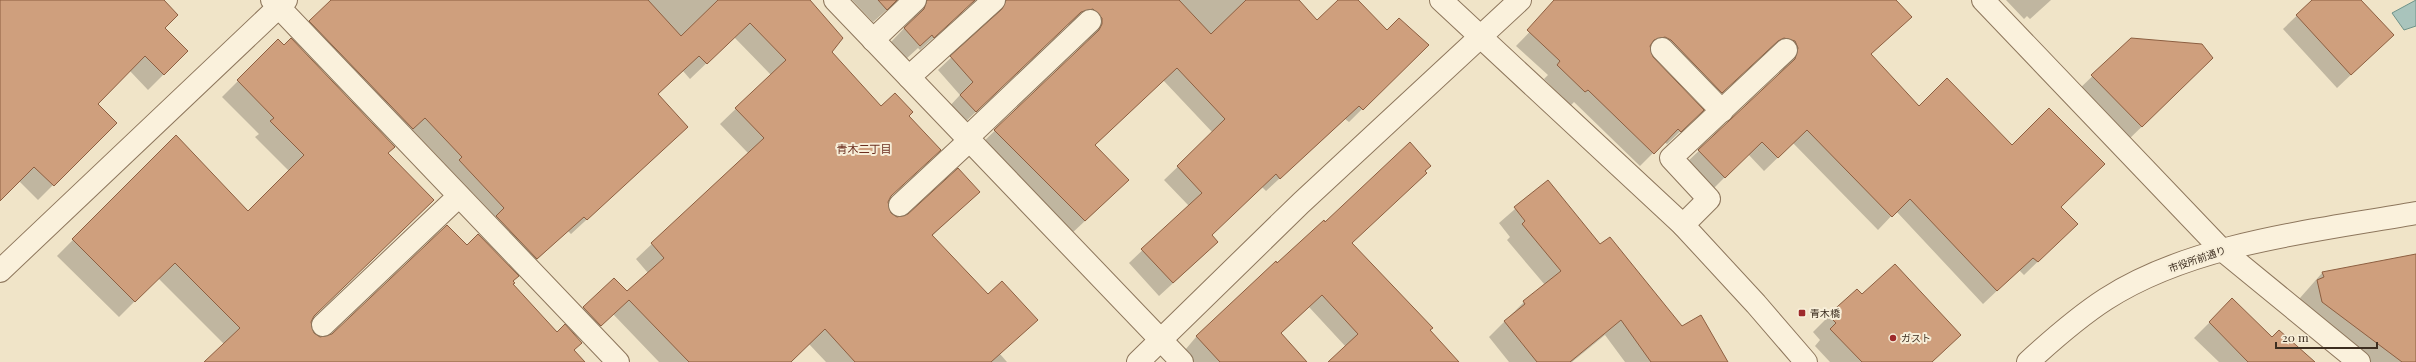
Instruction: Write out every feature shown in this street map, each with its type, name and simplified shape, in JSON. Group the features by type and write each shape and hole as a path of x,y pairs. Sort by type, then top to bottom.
{"street":[{"path":"835,0 1182,362"},
{"path":"873,40 915,0"},
{"path":"909,78 994,0"},
{"path":"1441,0 1480,38 1683,225 1756,304 1806,362"},
{"path":"1138,362 1306,198 1520,0"},
{"path":"1983,0 2222,249 2359,362"},
{"path":"0,271 279,2 459,196 618,362"},
{"path":"900,205 1090,21"},
{"path":"1662,49 1722,111"},
{"path":"1683,225 1709,199 1671,158 1786,50"},
{"path":"323,325 459,196"},
{"name":"市役所前通り","path":"2028,362 2054,339 2106,299 2161,272 2222,249 2416,212"}],"water":[{"path":"2416,0 2416,26 2404,30 2392,13"}],"building":[{"path":"0,0 164,0 178,15 165,28 188,51 164,75 145,56 98,104 117,123 54,186 34,167 0,201"},
{"path":"331,0 648,0 681,36 718,0 810,0 843,38 832,52 881,106 895,93 913,112 909,116 941,150 891,196 888,202 891,213 897,217 908,214 958,168 980,192 932,235 988,294 1002,281 1038,320 991,362 855,362 825,329 791,362 689,362 629,300 601,326 583,307 614,278 627,291 664,258 651,243 764,138 735,108 786,60 750,23 707,64 699,56 658,94 688,127 587,220 584,217 537,259 496,216 504,208 459,160 462,157 425,118 413,129 309,21"},
{"path":"878,0 897,0 887,10"},
{"path":"927,0 975,0 934,38 932,35 920,46 904,28 924,9"},
{"path":"1006,0 1179,0 1211,34 1246,0 1299,0 1317,20 1338,0 1358,0 1387,30 1399,18 1429,45 1363,110 1359,106 1280,179 1276,174 1212,235 1218,242 1173,283 1141,249 1202,193 1177,166 1225,119 1177,68 1095,145 1129,180 1085,221 994,130 1099,30 1102,24 1102,18 1093,9 1081,12 976,112 960,95 973,82 950,56 1002,9"},
{"path":"1554,0 1896,0 1912,17 1871,54 1919,106 1947,78 2012,145 2049,108 2105,164 2061,207 2078,224 2038,262 2033,258 1997,291 1910,199 1892,217 1807,130 1778,158 1762,142 1725,178 1698,150 1795,59 1798,48 1795,41 1784,38 1778,41 1722,93 1671,40 1665,37 1654,40 1650,46 1653,57 1704,110 1681,132 1678,129 1654,154 1588,90 1585,92 1557,65 1560,61 1527,30"},
{"path":"2312,0 2361,0 2394,35 2351,75 2296,15"},
{"path":"291,38 395,147 388,153 434,200 314,316 311,322 314,333 320,337 332,334 447,225 467,245 478,234 519,276 513,281 515,283 513,284 557,332 565,324 582,343 574,350 585,362 204,362 240,328 175,263 135,302 72,239 176,135 248,211 304,155 270,121 274,118 237,80 278,39 284,45"},
{"path":"2131,38 2202,44 2213,58 2142,127 2091,75"},
{"path":"1410,142 1431,166 1425,171 1427,173 1352,243 1433,328 1430,330 1459,362 1328,362 1358,334 1322,295 1281,333 1307,362 1220,362 1196,336 1276,261 1277,263 1324,220 1325,222"},
{"path":"1548,180 1600,244 1610,237 1682,326 1701,315 1728,362 1651,362 1621,320 1570,362 1537,362 1504,321 1525,304 1523,301 1561,271 1522,224 1525,221 1514,207"},
{"path":"2416,254 2416,362 2402,362 2322,302 2317,280 2324,277 2322,272"},
{"path":"1895,264 1961,335 1932,362 1862,362 1830,329 1836,323 1828,315 1857,289 1862,294"},
{"path":"2232,298 2272,337 2279,330 2315,362 2248,362 2209,322"}],"place":[{"name":"青木橋","path":"1802,313"},
{"name":"ガスト","path":"1893,338"}],"district":[{"name":"青木二丁目","path":"864,148"}]}
